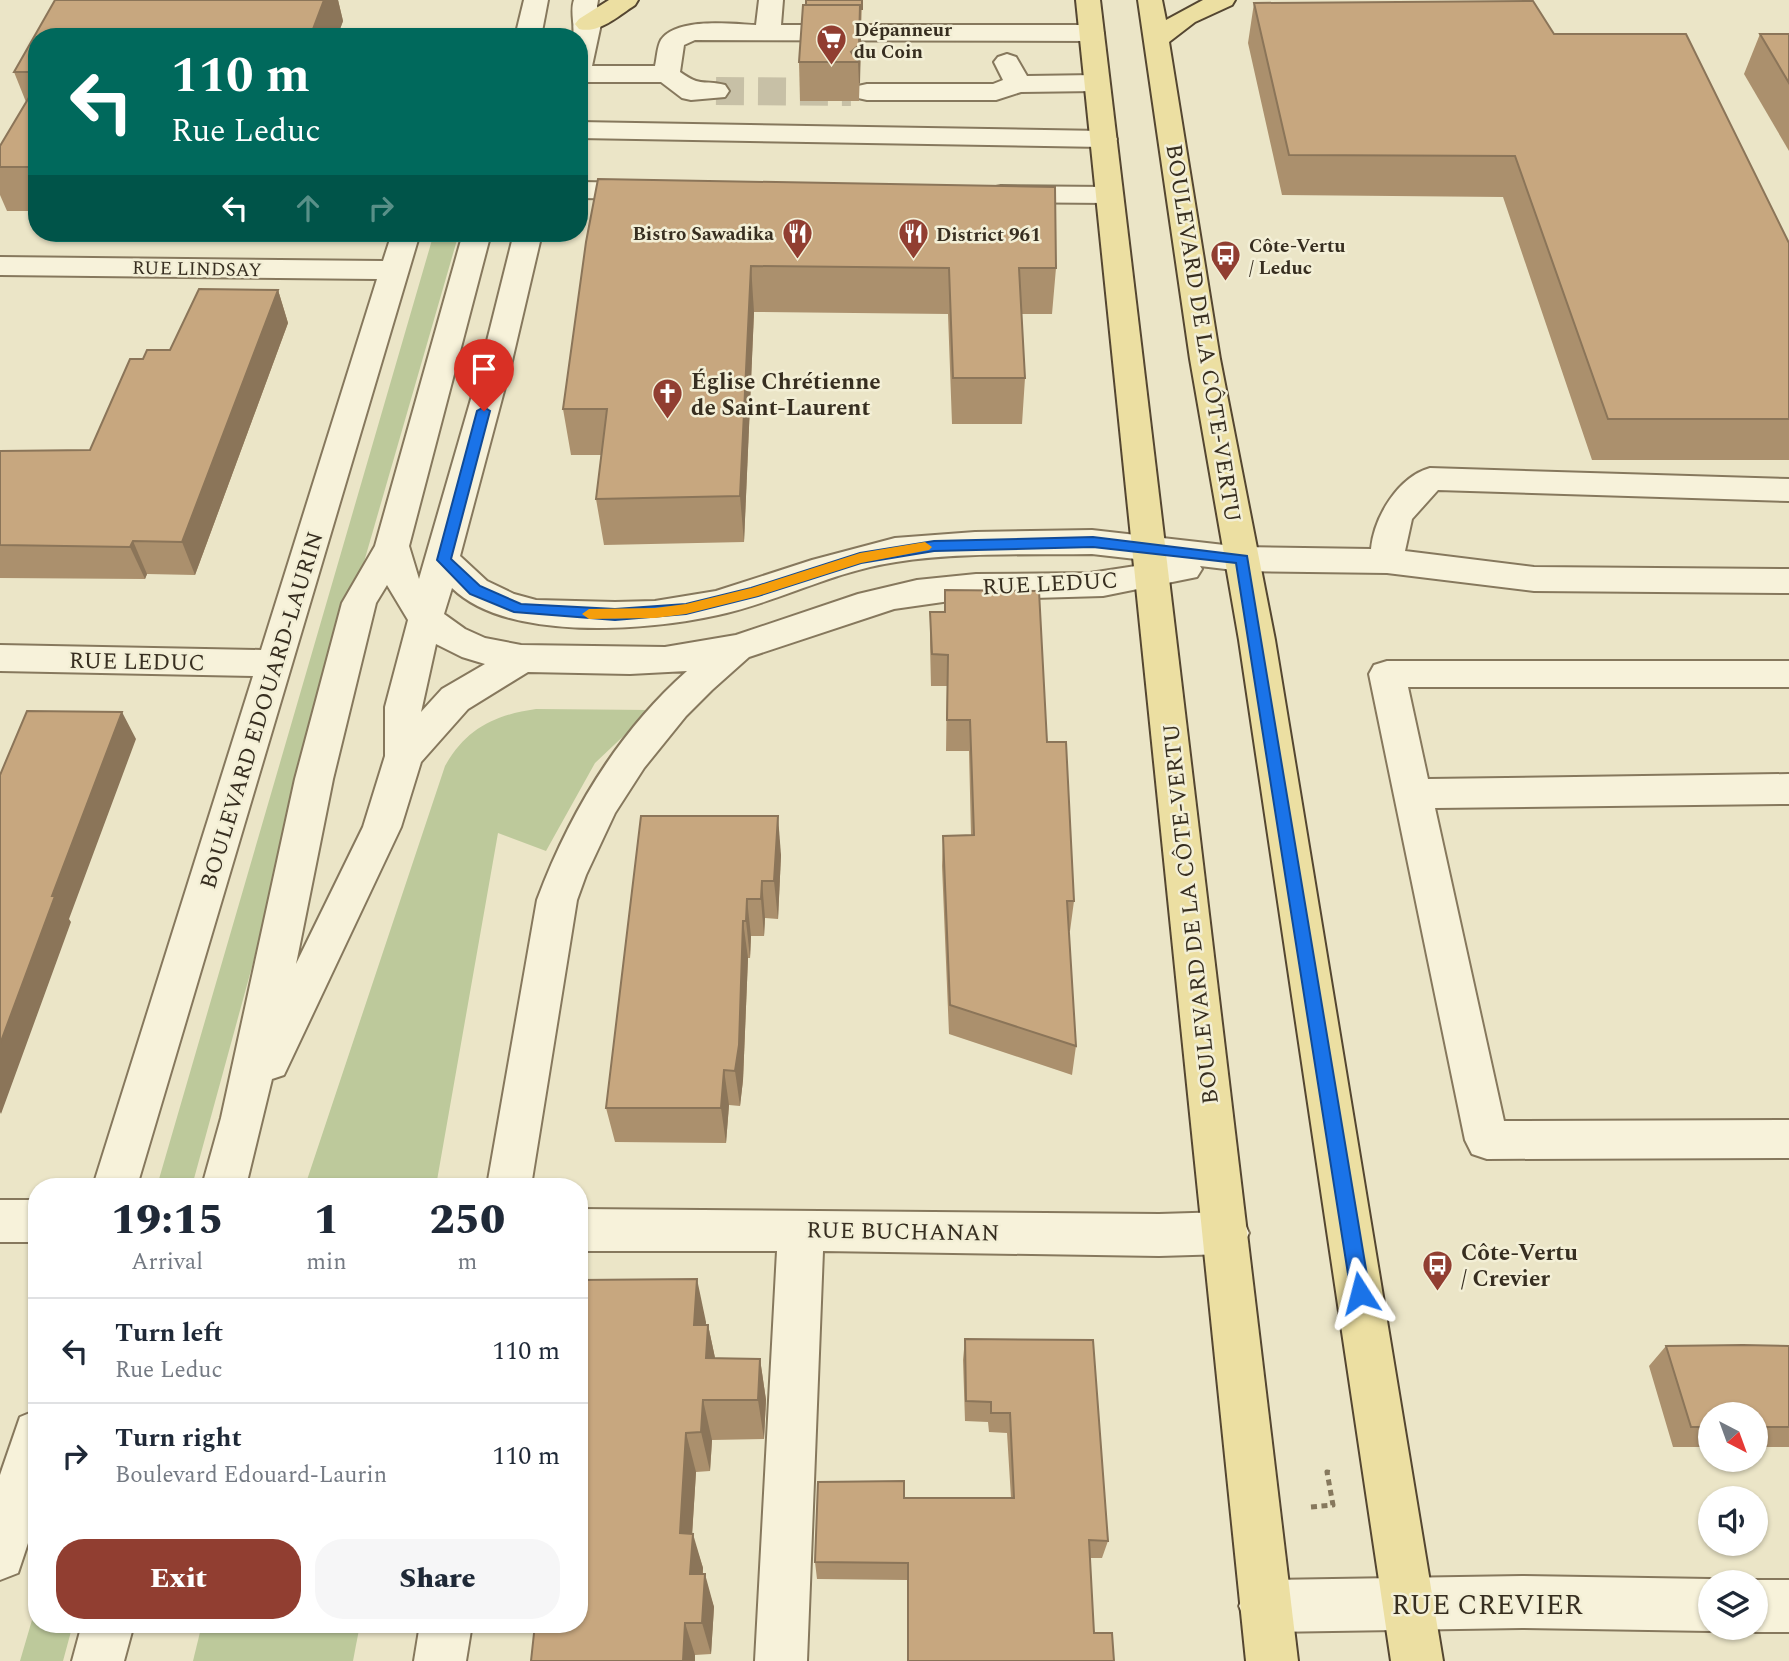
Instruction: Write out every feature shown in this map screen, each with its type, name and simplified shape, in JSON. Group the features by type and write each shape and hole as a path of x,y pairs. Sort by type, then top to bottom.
{"main road":[{"path":"587,12 626,0"},
{"name":"BOULEVARD DE LA CÔTE-VERTU","path":"1088,0 1272,1661"},
{"name":"BOULEVARD DE LA CÔTE-VERTU","path":"1150,0 1205,359 1242,559 1417,1661"},
{"path":"1156,40 1186,17 1223,0"}],"street":[{"path":"530,28 537,0"},
{"path":"768,32 771,0"},
{"path":"667,74 670,47 680,36 693,32 768,32 897,21 1004,32 1091,33"},
{"path":"1004,32 1007,64 1018,84"},
{"path":"588,74 667,74 691,92 716,91"},
{"path":"867,92 996,92 1018,84 1096,83"},
{"path":"588,130 1102,139"},
{"path":"588,190 675,191"},
{"path":"976,194 1109,195"},
{"name":"BOULEVARD EDOUARD-LAURIN","path":"117,1178 403,242"},
{"path":"226,1178 243,1118 314,779 359,603 392,546 475,242"},
{"path":"243,1118 382,827 404,756 403,707 444,560 526,242"},
{"name":"RUE LINDSAY","path":"0,266 394,270"},
{"path":"1387,561 1388,533 1396,514 1430,479 1789,490"},
{"name":"RUE LEDUC","path":"444,560 475,590 504,604 537,612 615,615 655,613 718,603 824,568 895,550 934,546 1093,542 1151,562"},
{"name":"RUE LEDUC","path":"392,546 409,595 426,617 445,634 475,648 519,660 663,662 695,658 736,648 849,609 919,592 977,586 1075,586 1151,562 1242,559 1387,561 1534,579 1789,581"},
{"path":"510,1178 557,900 570,862 587,825 610,787 666,713 736,648"},
{"name":"RUE LEDUC","path":"0,658 274,663"},
{"path":"404,756 455,699 519,660"},
{"path":"1789,674 1387,674 1487,1140 1789,1139"},
{"path":"1413,793 1789,789"},
{"path":"0,1221 28,1221"},
{"name":"RUE BUCHANAN","path":"588,1230 1159,1235 1226,1233"},
{"path":"781,1661 801,1230"},
{"path":"0,1555 28,1463"},
{"name":"RUE CREVIER","path":"1265,1606 1522,1602 1698,1605"},
{"path":"1768,1606 1789,1606"},
{"path":"98,1661 106,1633"},
{"path":"440,1661 445,1633"}],"path":[{"path":"1311,1507 1333,1505 1327,1472 1338,1473"}],"green space":[{"path":"431,242 456,242 338,652 194,1178 159,1178"},
{"path":"536,709 651,710 595,763 546,851 498,833 437,1178 308,1178 445,766 472,733 494,720"},
{"path":"28,1633 71,1633 63,1661 20,1661"},
{"path":"200,1633 358,1633 353,1661 193,1661"}],"building":[{"path":"55,0 324,0 313,28 39,28"},
{"path":"806,0 862,0 862,9 860,5 806,5"},
{"path":"1533,1 1554,34 1686,34 1789,243 1789,419 1608,419 1515,156 1289,155 1254,3"},
{"path":"803,5 860,5 859,45 851,52 858,62 799,62"},
{"path":"1760,34 1789,34 1789,83"},
{"path":"28,47 28,72 14,72"},
{"path":"28,99 28,167 0,167 0,146"},
{"path":"598,179 1055,187 1056,268 1019,268 1025,378 953,378 949,268 751,266 740,496 596,499 607,409 563,409"},
{"path":"199,289 278,290 182,542 133,541 130,547 0,545 0,451 90,450 130,359 143,359 147,350 170,350"},
{"path":"945,590 1039,591 1047,742 1066,742 1074,901 1067,901 1076,1046 950,1005 943,836 974,835 970,720 947,720 948,655 932,654 930,612 945,612"},
{"path":"27,711 122,712 52,896 55,896 0,1044 0,775"},
{"path":"641,816 778,816 774,881 762,881 761,899 747,899 746,921 743,921 739,1045 735,1071 724,1070 721,1108 606,1108"},
{"path":"697,1279 694,1325 708,1325 706,1358 760,1359 758,1400 703,1400 701,1432 686,1433 680,1533 693,1534 690,1574 705,1574 702,1623 685,1623 683,1661 531,1661 534,1633 588,1633 588,1280"},
{"path":"965,1339 1093,1340 1108,1541 1089,1540 1094,1633 1112,1633 1114,1661 908,1661 908,1563 815,1562 818,1482 904,1481 904,1498 1014,1498 1010,1413 991,1413 991,1402 966,1401"},
{"path":"1666,1346 1789,1346 1789,1427 1768,1427 1768,1402 1698,1402 1698,1427 1691,1427"}],"tunnel":[{"path":"716,91 851,92"}],"slow traffic":[{"path":"589,614 655,613 718,603 860,558 925,547"}],"place":[{"name":"Dépanneur du Coin","path":"831,67"},
{"name":"Bistro Sawadika","path":"797,260"},
{"name":"District 961","path":"913,261"},
{"name":"Côte-Vertu / Leduc","path":"1226,283"},
{"name":"Église Chrétienne de Saint-Laurent","path":"668,421"},
{"name":"Côte-Vertu / Crevier","path":"1438,1292"}],"route":[{"path":"484,411 444,560 475,590 519,609 615,615 686,609 753,593 860,558 895,550 934,546 1093,542 1242,559 1360,1293"}]}
